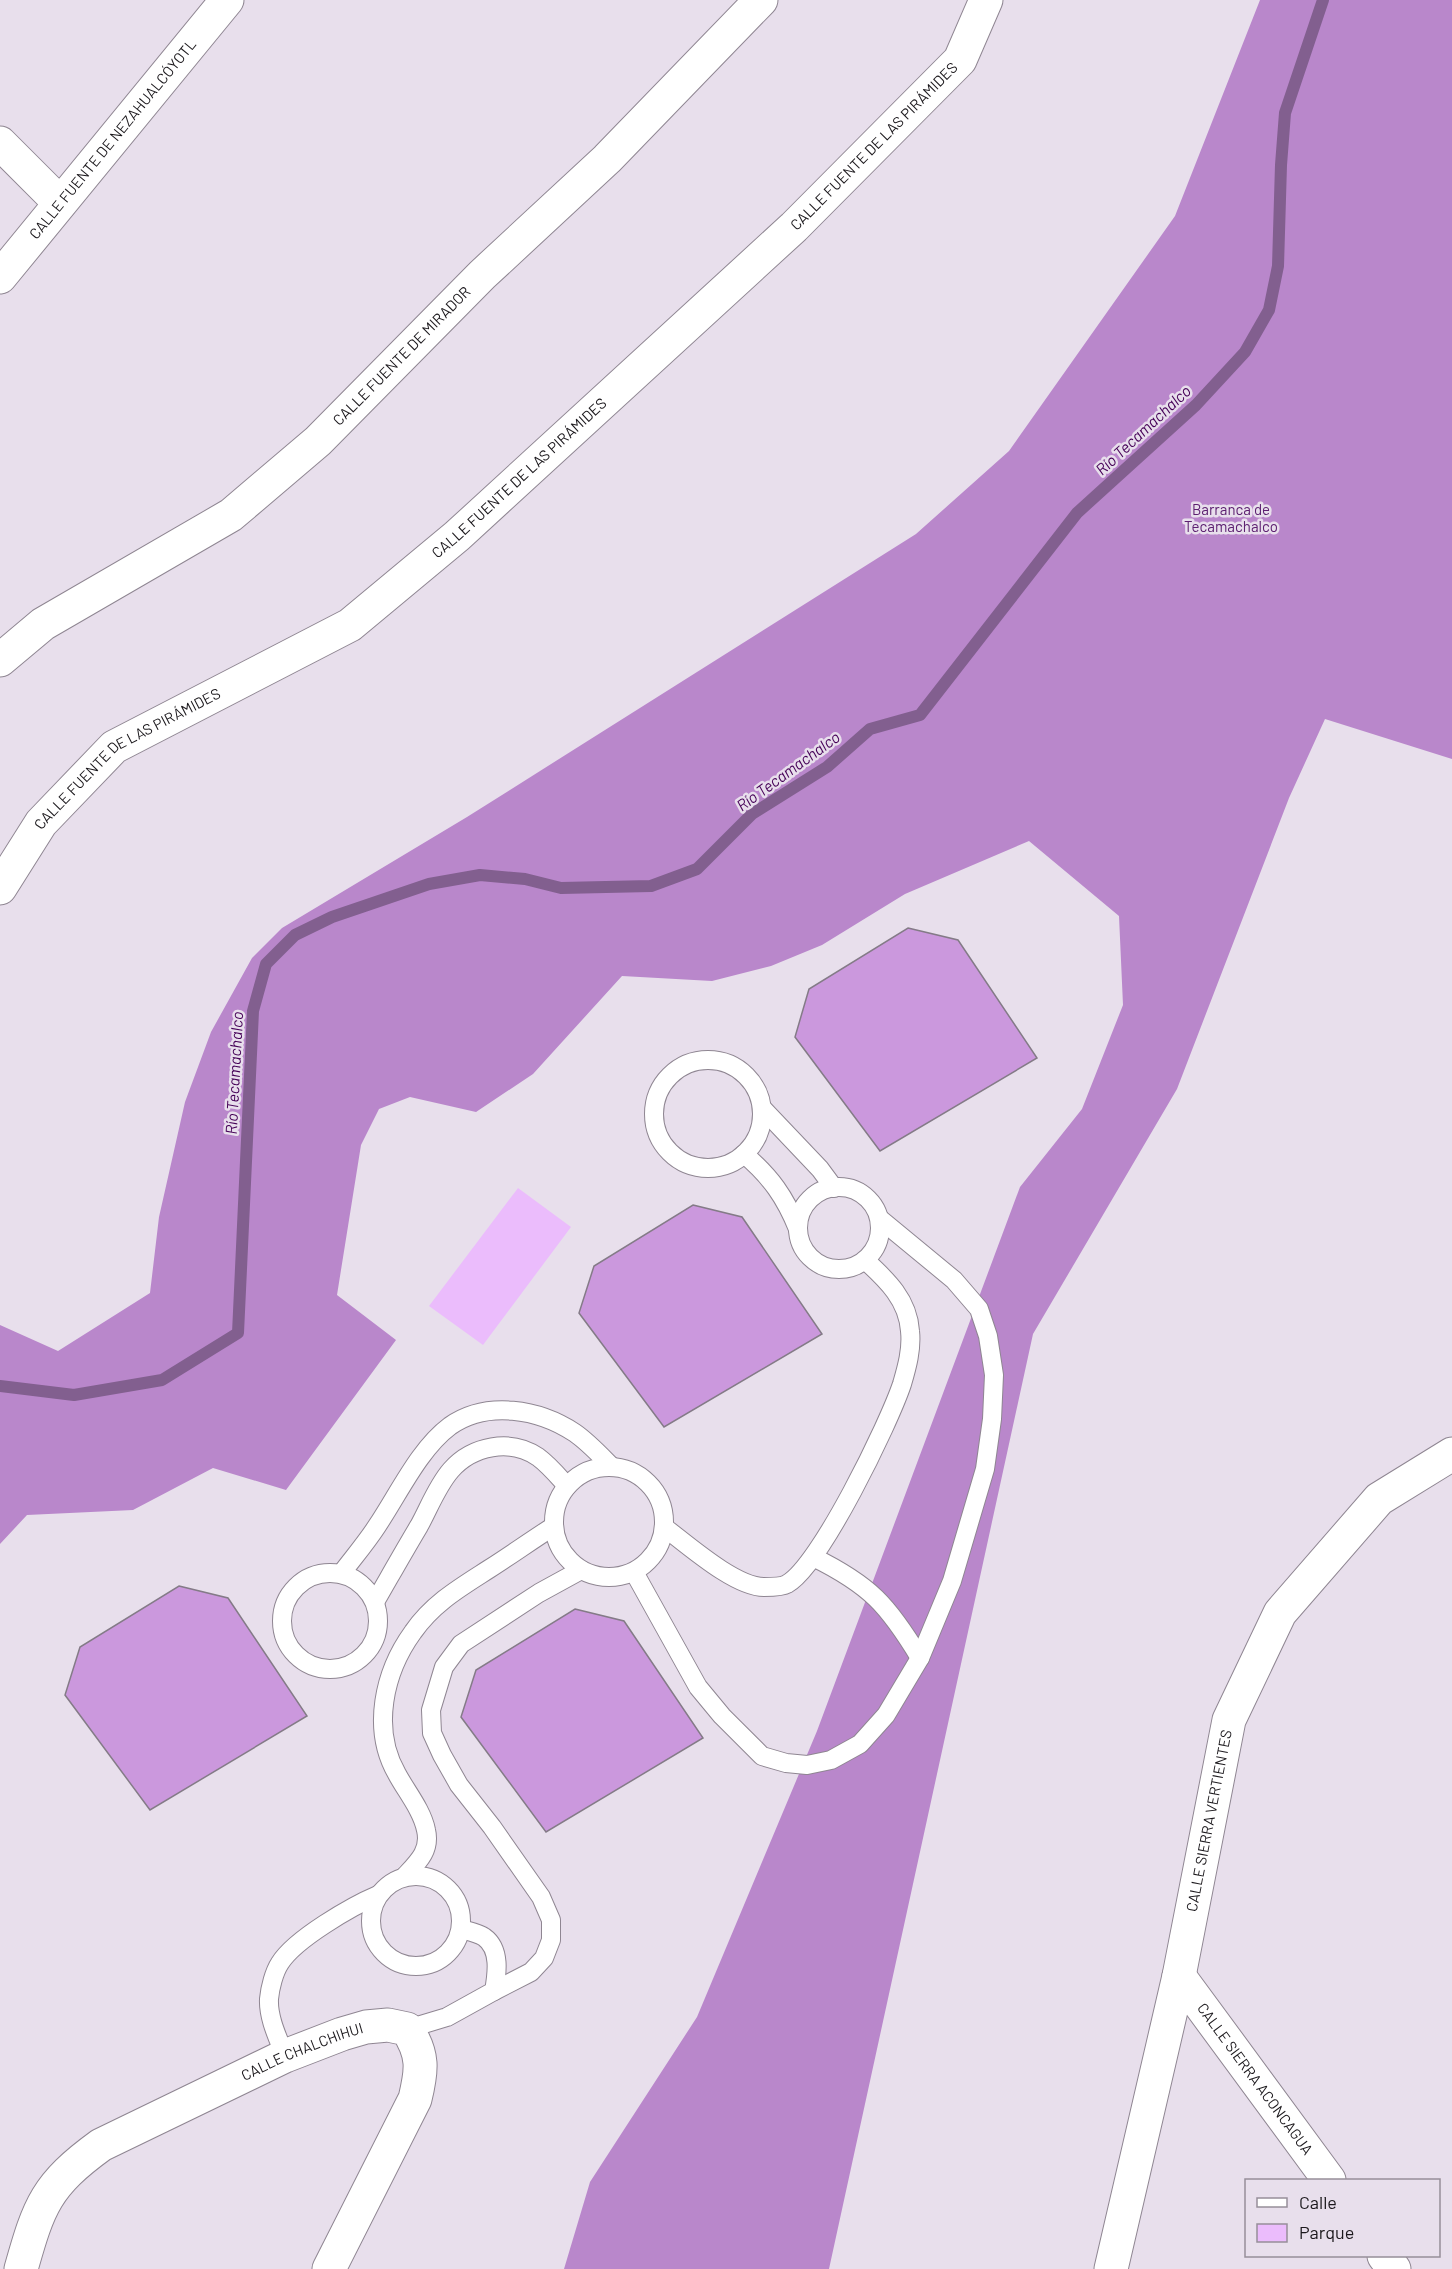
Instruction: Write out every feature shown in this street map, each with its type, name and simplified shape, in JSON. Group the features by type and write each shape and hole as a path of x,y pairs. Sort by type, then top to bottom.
{"street":[{"name":"CALLE FUENTE DE NEZAHUALCÓYOTL","path":"0,277 227,0"},
{"name":"CALLE FUENTE DE MIRADOR","path":"0,660 43,624 231,515 318,441 482,275 607,159 761,0"},
{"name":"CALLE FUENTE DE LAS PIRÁMIDES","path":"0,888 41,823 114,747 350,625 457,536 794,227 960,60 986,0"},
{"path":"0,143 60,203"},
{"name":"CALLE SIERRA VERTIENTES","path":"1111,2269 1179,1976 1229,1720 1280,1613 1379,1499 1452,1454"},
{"name":"CALLE SIERRA ACONCAGUA","path":"1179,1976 1328,2179"},
{"name":"CALLE CHALCHIHUI","path":"21,2269 42,2206 53,2188 75,2164 101,2145 285,2056 342,2034 366,2027 388,2025 407,2030"},
{"path":"330,2269 415,2099 421,2064 417,2044 407,2030"},
{"path":"1385,2257 1394,2269"}],"lane":[{"path":"702,1060 719,1060 735,1067 748,1077 758,1092 762,1108 761,1125 755,1141 744,1154 730,1163 714,1168 697,1167 681,1161 668,1150 658,1136 653,1119 660,1087 671,1074 686,1064 702,1060"},
{"path":"762,1108 820,1169 834,1188"},
{"path":"744,1154 774,1183 788,1203 801,1242 807,1253 817,1262 841,1269 854,1266 865,1260 875,1248 880,1234 879,1219 875,1208 857,1192 846,1188 834,1188 813,1197 805,1206 798,1229"},
{"path":"634,1572 698,1687 762,1756 786,1763 807,1765 831,1760 860,1744 886,1715 920,1658 952,1581 985,1469 992,1419 994,1375 988,1336 979,1309 954,1280 879,1219"},
{"path":"664,1527 733,1578 762,1587 786,1584 813,1557 854,1487 882,1431 901,1386 910,1353 910,1329 905,1308 892,1285 865,1260"},
{"path":"341,1574 377,1527 431,1445 449,1427 474,1414 503,1410 531,1413 556,1421 577,1434 612,1467"},
{"path":"375,1602 438,1489 451,1470 468,1455 503,1446 520,1449 537,1456 567,1486"},
{"path":"612,1467 630,1471 645,1480 657,1493 663,1510 664,1527 660,1544 649,1560 634,1572 616,1577 598,1577 580,1570 567,1558 558,1543 554,1516 558,1500 567,1486 579,1475 594,1469 612,1467"},
{"path":"404,1877 423,1858 426,1830 387,1751 382,1716 384,1698 395,1662 413,1632 430,1611 453,1591 554,1526"},
{"path":"813,1557 845,1573 874,1595 897,1621 920,1658"},
{"path":"407,2030 447,2017 531,1972 544,1958 551,1940 551,1920 540,1898 453,1775 432,1733 431,1710 444,1667 461,1644 531,1598 580,1570"},
{"path":"323,1573 341,1574 362,1584 375,1602 379,1620 377,1638 367,1653 352,1665 334,1670 316,1667 299,1659 287,1644 282,1627 283,1609 291,1592 305,1580 323,1573"},
{"path":"422,1875 440,1882 453,1894 460,1910 461,1929 455,1945 442,1958 425,1966 407,1966 390,1959 377,1947 370,1930 371,1911 378,1895 389,1883 404,1877 422,1875"},
{"path":"285,2056 270,2015 269,1998 280,1963 298,1944 360,1902 378,1895"},
{"path":"461,1929 483,1936 493,1946 497,1959 494,1991"}],"green space":[{"name":"Barranca de Tecamachalco","path":"1260,0 1452,0 1452,759 1325,719 1289,798 1177,1089 1033,1334 829,2269 564,2269 590,2182 697,2017 817,1731 1020,1187 1082,1109 1123,1005 1119,916 1029,841 905,894 822,945 771,966 712,981 622,976 533,1074 476,1112 410,1097 379,1109 361,1145 337,1295 396,1340 286,1490 213,1468 133,1510 27,1515 0,1544 0,1325 58,1351 150,1293 159,1217 185,1102 211,1032 252,958 282,928 467,817 916,534 1009,451 1175,216"},
{"path":"518,1188 571,1227 483,1345 429,1306"}],"building":[{"path":"908,928 958,940 1037,1058 880,1151 795,1037 809,989"},
{"path":"693,1205 742,1217 822,1334 664,1427 579,1313 594,1266"},
{"path":"179,1586 228,1598 307,1716 150,1810 65,1695 80,1647"},
{"path":"575,1609 624,1621 703,1738 546,1832 461,1717 476,1670"}],"waterway":[{"name":"Río Tecamachalco","path":"0,1386 74,1395 162,1380 238,1333 253,1011 266,964 295,935 332,917 429,884 480,875 525,879 561,888 651,886 697,869 752,814 827,767 870,729 920,715 1077,513 1196,405 1245,352 1269,310 1278,266 1285,113 1323,0"}]}
